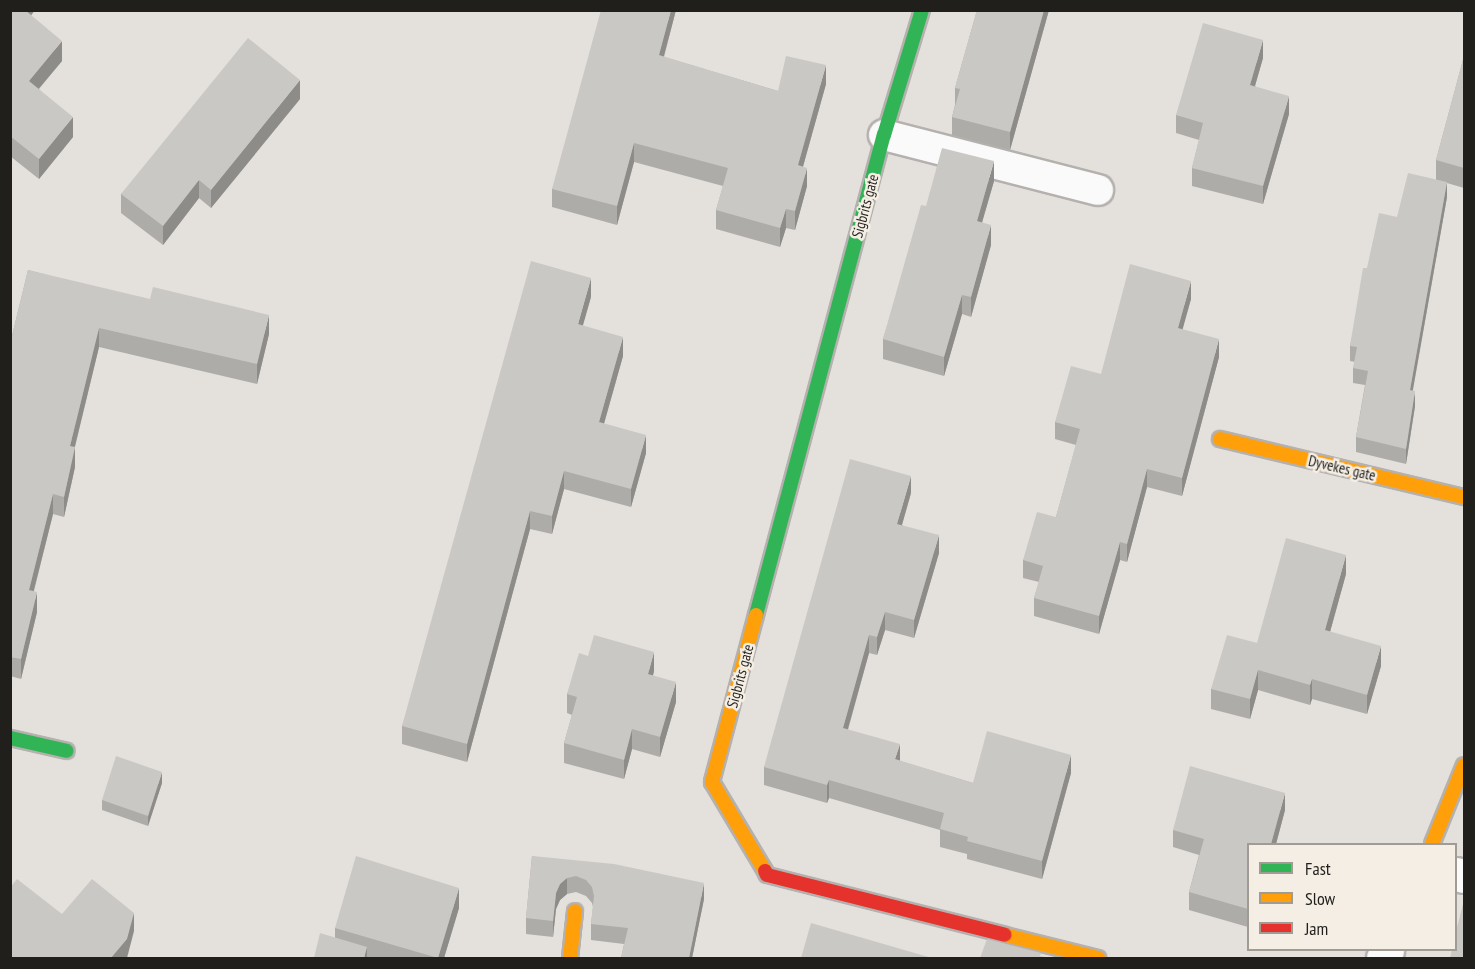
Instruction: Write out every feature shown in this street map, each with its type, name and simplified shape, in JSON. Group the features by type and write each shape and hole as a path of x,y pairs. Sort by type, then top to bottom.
{"street":[{"name":"Sigbrits gate","path":"922,10 884,135 712,782 767,875 1098,958"},
{"name":"Dyvekes gate","path":"1220,439 1464,497"},
{"path":"10,738 67,751"},
{"path":"1432,843 1464,765"},
{"path":"570,958 575,911"}],"lane":[{"path":"884,135 1098,190"}],"building":[{"path":"10,10 25,10 62,41 29,81 73,117 39,159 10,136"},
{"path":"601,10 671,10 659,55 778,91 786,56 826,65 798,165 807,168 795,211 786,209 780,228 716,210 728,168 634,143 617,206 552,189"},
{"path":"977,10 1044,10 1010,132 952,117 960,89 955,88"},
{"path":"1203,23 1263,40 1250,85 1289,96 1263,186 1192,168 1203,123 1176,115"},
{"path":"248,38 300,80 211,190 199,180 163,226 121,194"},
{"path":"1464,56 1464,168 1436,160"},
{"path":"942,148 994,161 977,221 991,225 971,297 962,295 944,357 883,339 921,205 926,206"},
{"path":"1408,173 1447,182 1410,390 1415,391 1406,449 1356,437 1368,371 1353,368 1357,347 1350,346 1363,268 1367,268 1379,213 1397,217"},
{"path":"531,261 591,278 578,324 623,337 599,422 646,435 631,489 564,471 552,516 530,511 467,744 402,726"},
{"path":"1130,264 1191,281 1178,328 1219,339 1182,478 1147,469 1127,544 1120,542 1099,616 1034,598 1043,566 1023,560 1037,512 1056,517 1080,429 1055,422 1071,366 1101,374"},
{"path":"28,270 150,299 153,287 269,315 257,364 99,328 70,446 75,447 64,497 53,494 29,590 37,592 21,659 10,657 10,344"},
{"path":"850,459 911,476 897,524 939,535 914,620 885,612 877,637 869,635 843,728 900,744 895,759 973,783 987,731 1071,755 1042,861 967,841 968,837 940,829 944,813 829,780 827,785 764,767"},
{"path":"1286,538 1346,555 1325,630 1381,646 1367,695 1312,679 1310,685 1258,670 1250,699 1211,689 1227,635 1257,643"},
{"path":"594,635 654,652 648,674 676,682 660,737 632,729 624,760 564,743 577,697 567,694 579,653 588,656"},
{"path":"116,756 162,772 148,816 102,800"},
{"path":"1190,766 1285,793 1271,843 1247,843 1247,909 1189,892 1204,839 1173,830"},
{"path":"356,856 459,888 438,958 335,928"},
{"path":"532,856 614,864 704,883 689,958 621,958 628,928 591,924 594,896 592,887 586,880 576,876 567,878 560,884 556,893 553,921 526,918"},
{"path":"17,879 62,914 92,879 134,913 127,939 111,958 10,958 10,888"},
{"path":"1464,904 1464,958 1450,958 1452,951 1457,951 1457,927"},
{"path":"811,923 932,958 801,958"},
{"path":"320,933 367,947 364,958 314,958"},
{"path":"987,939 1041,953 1040,956 1051,958 980,958"}],"traffic: fast":[{"path":"756,615 884,135 922,10"},
{"path":"10,738 67,751"}],"traffic: slow":[{"path":"1220,439 1464,497"},
{"path":"756,615 712,782 765,871"},
{"path":"1432,843 1464,765"},
{"path":"570,958 575,911"},
{"path":"1005,935 1098,958"}],"traffic: jam":[{"path":"765,871 767,875 1005,935"}]}
